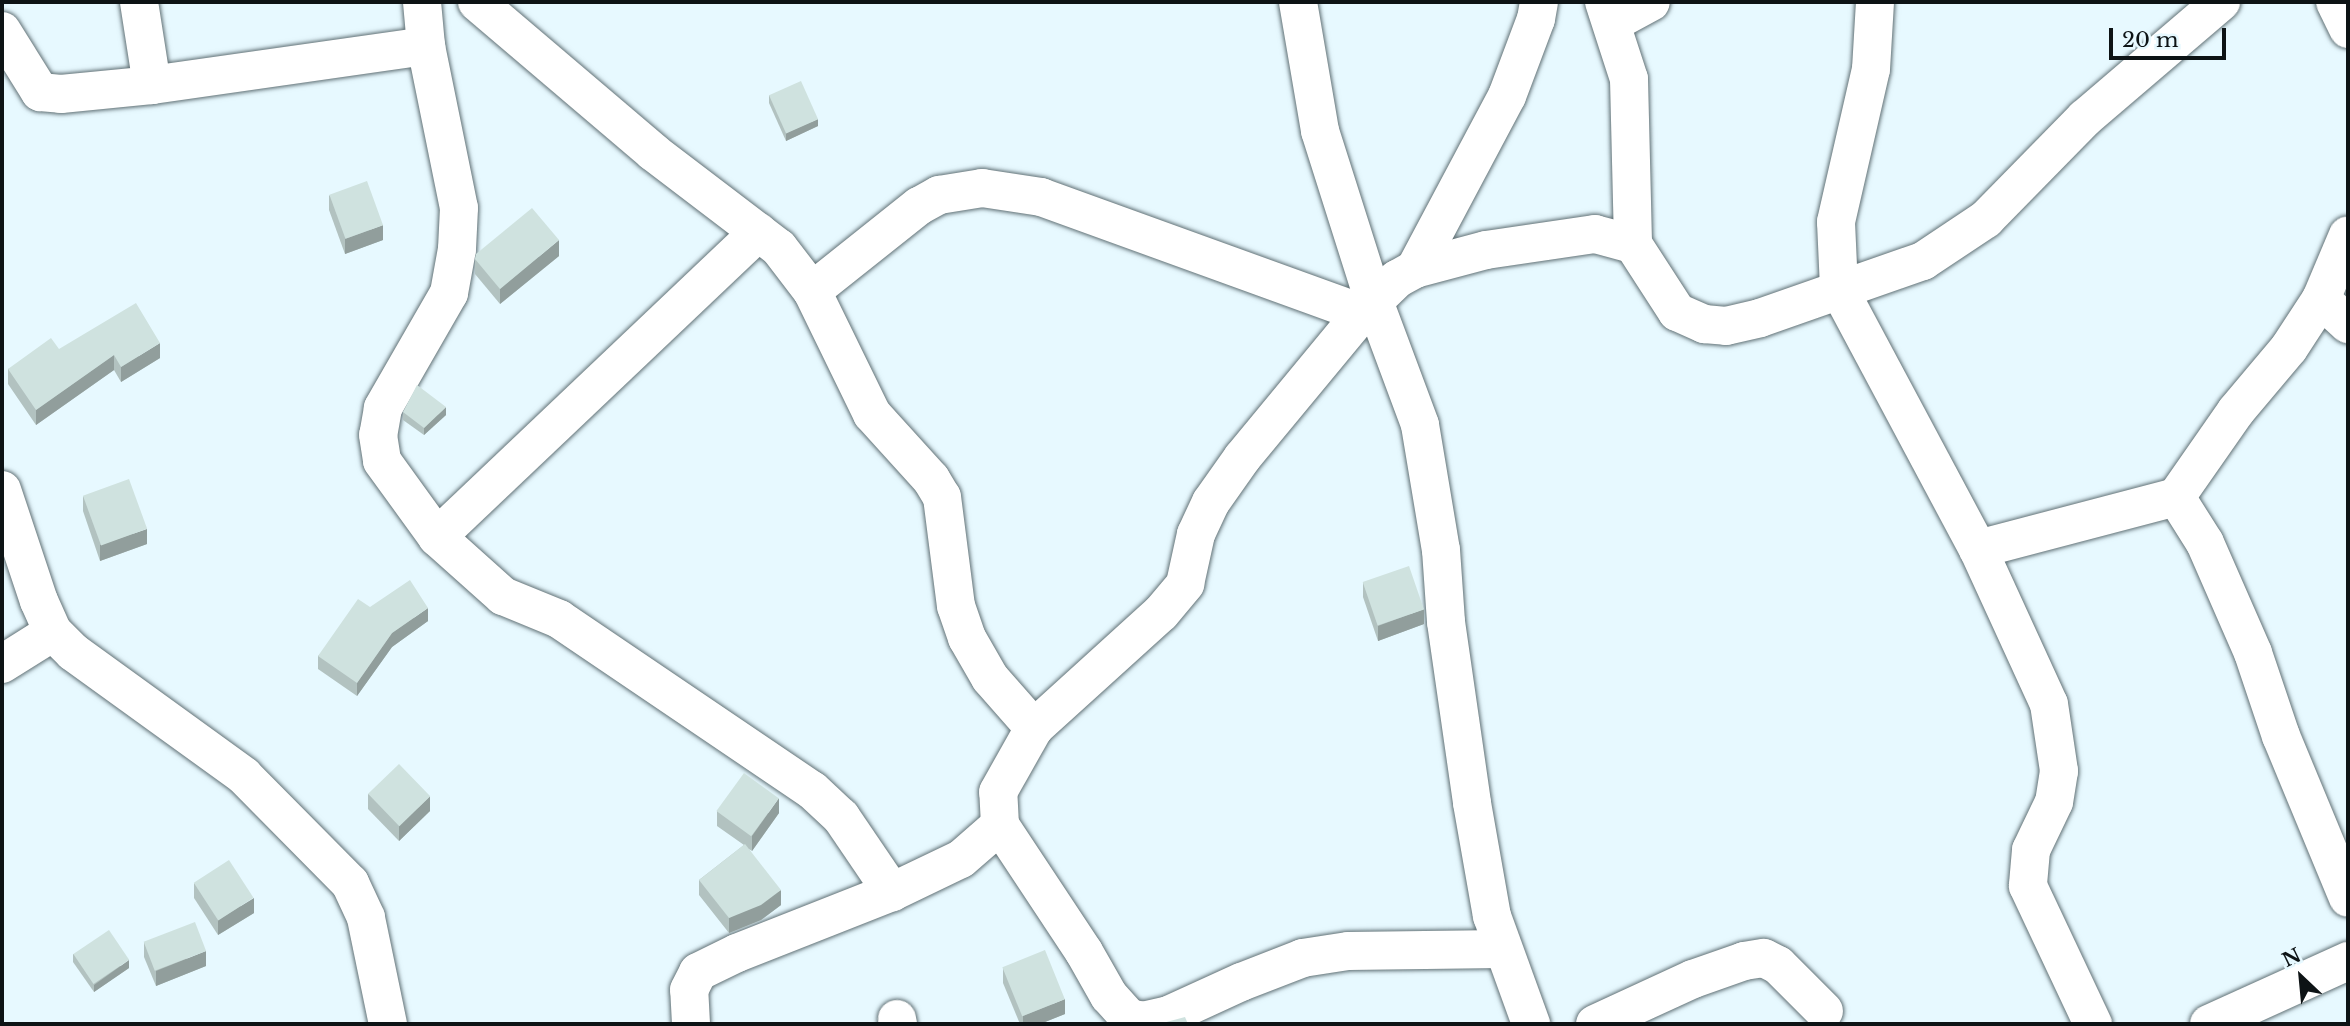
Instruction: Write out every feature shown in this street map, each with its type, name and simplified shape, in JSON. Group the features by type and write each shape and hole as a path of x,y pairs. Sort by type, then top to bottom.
{"street":[{"path":"139,2 152,85"},
{"path":"422,2 426,46 459,208 457,249 449,293 383,408 378,435 382,461 437,537 503,596 559,619 811,790 841,817 892,891"},
{"path":"477,2 653,152 779,248 812,291 872,414 931,479 942,497 956,606 967,638 989,678 1034,728"},
{"path":"1297,2 1320,131 1368,307 1420,425 1441,550 1446,622 1472,803 1492,916 1531,1024"},
{"path":"1415,269 1507,96 1536,19 1539,2"},
{"path":"1651,2 1608,12 1629,79 1633,244 1677,312 1704,324 1726,326 1760,318 1923,261 1986,219 2085,118 2221,2"},
{"path":"1875,2 1871,69 1836,222 1839,289 1907,420 1979,549 2049,705 2059,771 2054,802 2031,850 2028,886 2093,1024"},
{"path":"2335,2 2348,29"},
{"path":"2,31 40,92 61,94 152,85 426,46"},
{"path":"812,291 919,206 939,195 982,188 1041,197 1368,307"},
{"path":"437,537 758,232"},
{"path":"1502,949 1348,951 1303,958 1241,982 1169,1015 1144,1021 1129,1018 1109,996 1084,952 1000,825 998,792 1034,728 1161,613 1185,584 1196,534 1211,502 1242,458 1368,307 1397,279 1415,269 1486,250 1562,236 1595,234 1633,244"},
{"path":"1979,549 2176,497 2236,411 2289,348 2335,312 2348,235"},
{"path":"2,490 39,601 53,632 73,652 244,776 350,884 366,918 388,1024"},
{"path":"2176,497 2205,543 2248,641 2281,736 2348,898"},
{"path":"2,664 53,632"},
{"path":"691,1024 690,990 698,972 737,953 892,891 961,859 1000,825"},
{"path":"1595,1024 1693,979 1744,961 1764,958 1779,965 1824,1011"},
{"path":"2209,1024 2348,961"}],"building":[{"path":"801,81 818,119 786,134 769,95"},
{"path":"367,181 383,225 345,239 329,195"},
{"path":"532,208 559,240 500,289 475,259 476,254"},
{"path":"136,303 160,343 121,367 114,355 36,410 8,369 51,338 59,349"},
{"path":"417,385 446,407 424,428 403,412"},
{"path":"129,479 147,529 101,546 83,496"},
{"path":"1409,566 1424,609 1378,625 1363,582"},
{"path":"410,580 428,608 392,633 357,683 318,656 358,599 370,607"},
{"path":"399,764 430,796 399,826 368,794"},
{"path":"744,773 779,798 751,836 716,811"},
{"path":"745,844 781,890 761,905 729,918 699,880"},
{"path":"229,860 254,898 218,921 194,883"},
{"path":"195,922 206,951 155,971 144,942"},
{"path":"109,930 129,960 93,984 73,954"},
{"path":"1045,950 1065,999 1022,1016 1002,967"},
{"path":"1185,1017 1188,1024 1159,1024"}]}
